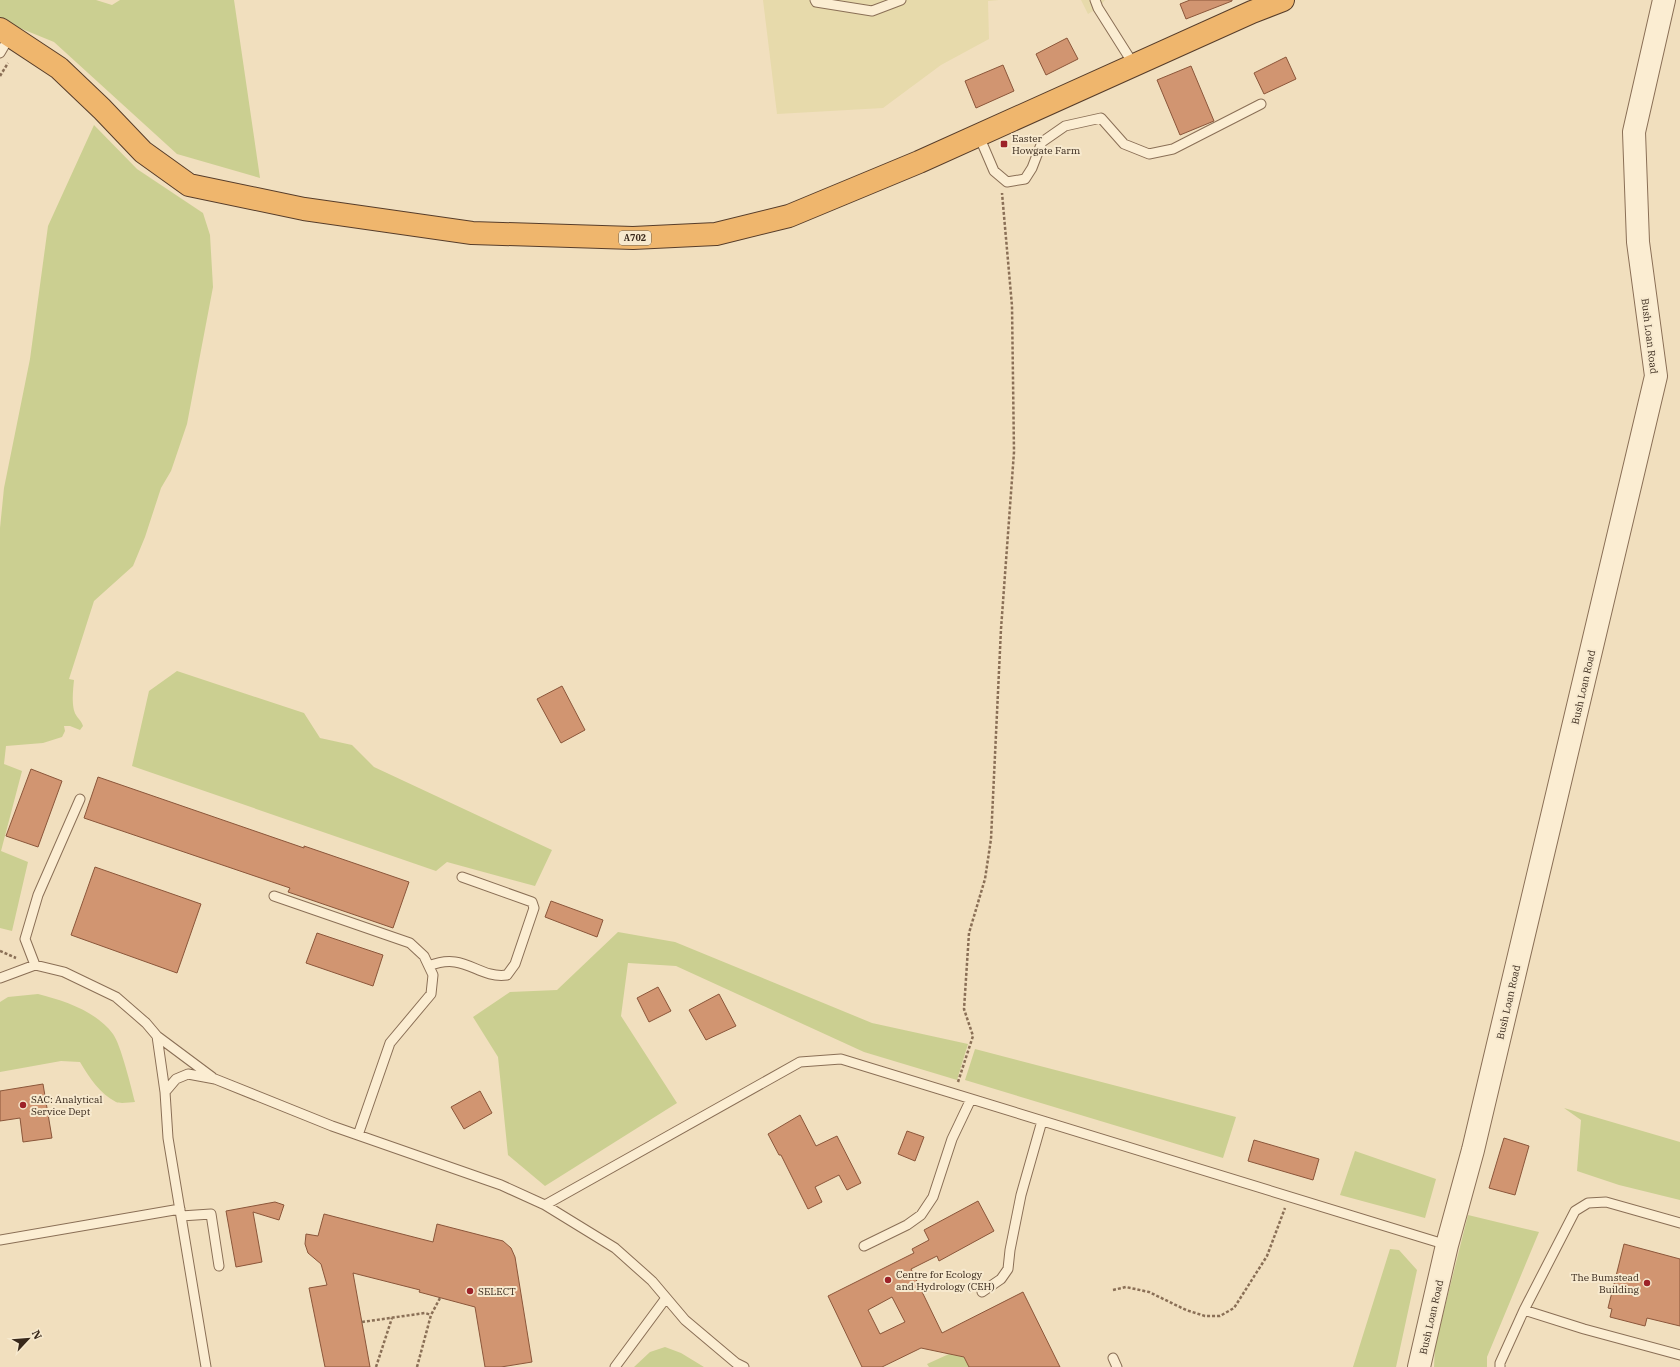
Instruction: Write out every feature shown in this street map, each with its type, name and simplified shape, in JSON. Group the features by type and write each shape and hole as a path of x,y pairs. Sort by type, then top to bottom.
{"highway":[{"name":"A702","path":"5,32 59,68 143,152 189,185 304,209 472,233 633,238 716,234 789,216 979,136 1252,12 1283,0"}],"street":[{"name":"Bush Loan Road","path":"1419,1367 1447,1245 1475,1143 1656,376 1638,242 1634,132 1664,0"}],"lane":[{"path":"815,0 816,2 872,11 901,0"},
{"path":"1095,0 1098,8 1134,66"},
{"path":"0,53 5,32"},
{"path":"979,136 994,171 1007,182 1026,179 1042,142 1065,126 1101,118 1124,144 1149,154 1172,149 1261,104"},
{"path":"35,965 25,939 38,895 80,799"},
{"path":"429,966 442,960 452,960 498,976 507,975 515,964 534,908 532,902 462,877"},
{"path":"274,896 410,943 424,956 433,975 431,994 390,1043 358,1135"},
{"path":"0,978 35,965 64,972 116,997 146,1023 157,1036 215,1078"},
{"path":"157,1036 165,1092 168,1138 206,1367"},
{"path":"545,1205 800,1062 841,1059 1447,1245"},
{"path":"165,1092 176,1079 188,1074 215,1078 358,1135 500,1185 545,1205 615,1248 652,1281 685,1320 736,1363 744,1367"},
{"path":"864,1246 907,1225 921,1215 933,1197 952,1139 971,1099"},
{"path":"982,1292 1001,1279 1008,1269 1010,1250 1021,1195 1042,1121"},
{"path":"1500,1367 1500,1363 1524,1310 1575,1211 1588,1203 1606,1202 1680,1223"},
{"path":"0,1240 180,1212 211,1214 219,1266"},
{"path":"615,1367 666,1298"},
{"path":"1524,1310 1584,1329 1680,1355"},
{"path":"1112,1358 1117,1367"}],"path":[{"path":"955,1094 973,1036 964,1009 964,1001 969,933 985,879 991,839 1002,629 1014,452 1012,306 1001,177"},
{"path":"1113,1290 1126,1287 1148,1292 1198,1314 1205,1316 1220,1316 1234,1308 1267,1256 1289,1197"},
{"path":"417,1367 431,1315 440,1298"},
{"path":"362,1322 425,1313 431,1315"},
{"path":"376,1367 392,1318"}],"shaded area":[{"path":"763,0 999,0 988,1 989,39 941,65 883,108 777,114"},
{"path":"1081,0 1105,0 1098,8 1088,14"}],"green space":[{"path":"0,0 96,0 112,5 120,0 234,0 260,178 177,154 54,42 0,20"},
{"path":"94,125 137,169 203,213 210,235 213,287 187,424 171,471 161,488 145,537 133,566 94,601 69,679 74,680 74,712 83,726 80,730 70,726 64,726 65,731 62,737 43,743 6,746 4,764 22,771 1,851 28,862 12,931 0,928 0,528 4,488 30,359 48,226"},
{"path":"177,671 304,713 320,738 352,745 374,767 552,850 535,886 447,862 436,871 132,766 149,691"},
{"path":"618,932 675,942 872,1023 968,1044 957,1080 864,1052 676,966 628,963 621,1016 677,1103 545,1186 508,1155 498,1057 473,1017 510,992 557,990"},
{"path":"38,994 79,1008 98,1019 106,1026 116,1039 126,1066 135,1102 118,1103 110,1099 95,1085 80,1062 61,1061 0,1072 0,1002 8,997"},
{"path":"975,1049 1236,1117 1223,1158 965,1080"},
{"path":"1564,1108 1680,1142 1680,1200 1619,1185 1577,1171 1581,1120"},
{"path":"1355,1151 1436,1179 1425,1218 1340,1195"},
{"path":"1468,1215 1539,1232 1487,1357 1487,1367 1434,1367 1435,1346"},
{"path":"1390,1249 1399,1250 1417,1270 1396,1367 1353,1367"},
{"path":"665,1347 681,1353 704,1367 634,1367 650,1352"},
{"path":"949,1354 964,1357 969,1367 929,1367 927,1364"}],"building":[{"path":"1190,0 1232,1 1186,19 1180,4"},
{"path":"1067,38 1078,59 1046,75 1036,54"},
{"path":"1286,57 1296,79 1264,94 1254,73"},
{"path":"1003,65 1014,91 976,108 965,81"},
{"path":"1191,66 1214,121 1180,135 1157,80"},
{"path":"562,686 585,730 561,743 537,699"},
{"path":"31,769 62,781 38,847 6,836"},
{"path":"98,777 304,848 304,846 409,882 393,928 288,892 290,888 84,818"},
{"path":"95,867 201,904 177,973 71,935"},
{"path":"551,901 603,920 597,937 545,917"},
{"path":"317,933 383,955 373,986 306,963"},
{"path":"658,987 671,1011 649,1022 637,998"},
{"path":"719,994 736,1026 706,1040 689,1010"},
{"name":"SAC: Analytical Service Dept","path":"43,1084 52,1138 23,1142 20,1118 0,1121 0,1091"},
{"path":"480,1091 492,1113 464,1129 451,1107"},
{"path":"800,1115 816,1146 837,1136 861,1183 847,1190 839,1175 815,1187 822,1202 808,1209 781,1155 779,1155 768,1134"},
{"path":"907,1131 924,1137 915,1161 898,1154"},
{"path":"1504,1138 1529,1146 1515,1195 1489,1188"},
{"path":"1254,1140 1319,1159 1313,1180 1248,1161"},
{"name":"Centre for Ecology and Hydrology (CEH)","path":"978,1201 994,1231 939,1261 937,1256 911,1269 942,1333 1023,1292 1060,1367 969,1367 964,1357 921,1348 882,1367 862,1367 828,1296 914,1253 912,1249 929,1240 924,1230","holes":["892,1297 905,1322 880,1334 868,1310"]},
{"path":"275,1202 284,1205 279,1220 253,1212 262,1262 236,1267 226,1211"},
{"name":"SELECT","path":"324,1214 433,1242 437,1224 503,1241 511,1248 515,1257 532,1362 501,1367 485,1367 475,1307 419,1292 420,1290 353,1273 370,1367 325,1367 309,1288 327,1285 321,1264 308,1253 305,1244 306,1234 318,1236"},
{"name":"The Bumstead Building","path":"1624,1244 1680,1259 1680,1326 1647,1318 1645,1326 1610,1317 1612,1309 1608,1308"}],"place":[{"name":"Easter Howgate Farm","path":"1004,144"},
{"name":"SAC: Analytical Service Dept","path":"23,1105"},
{"name":"Centre for Ecology and Hydrology (CEH)","path":"888,1280"},
{"name":"The Bumstead Building","path":"1647,1283"},
{"name":"SELECT","path":"470,1291"}]}
